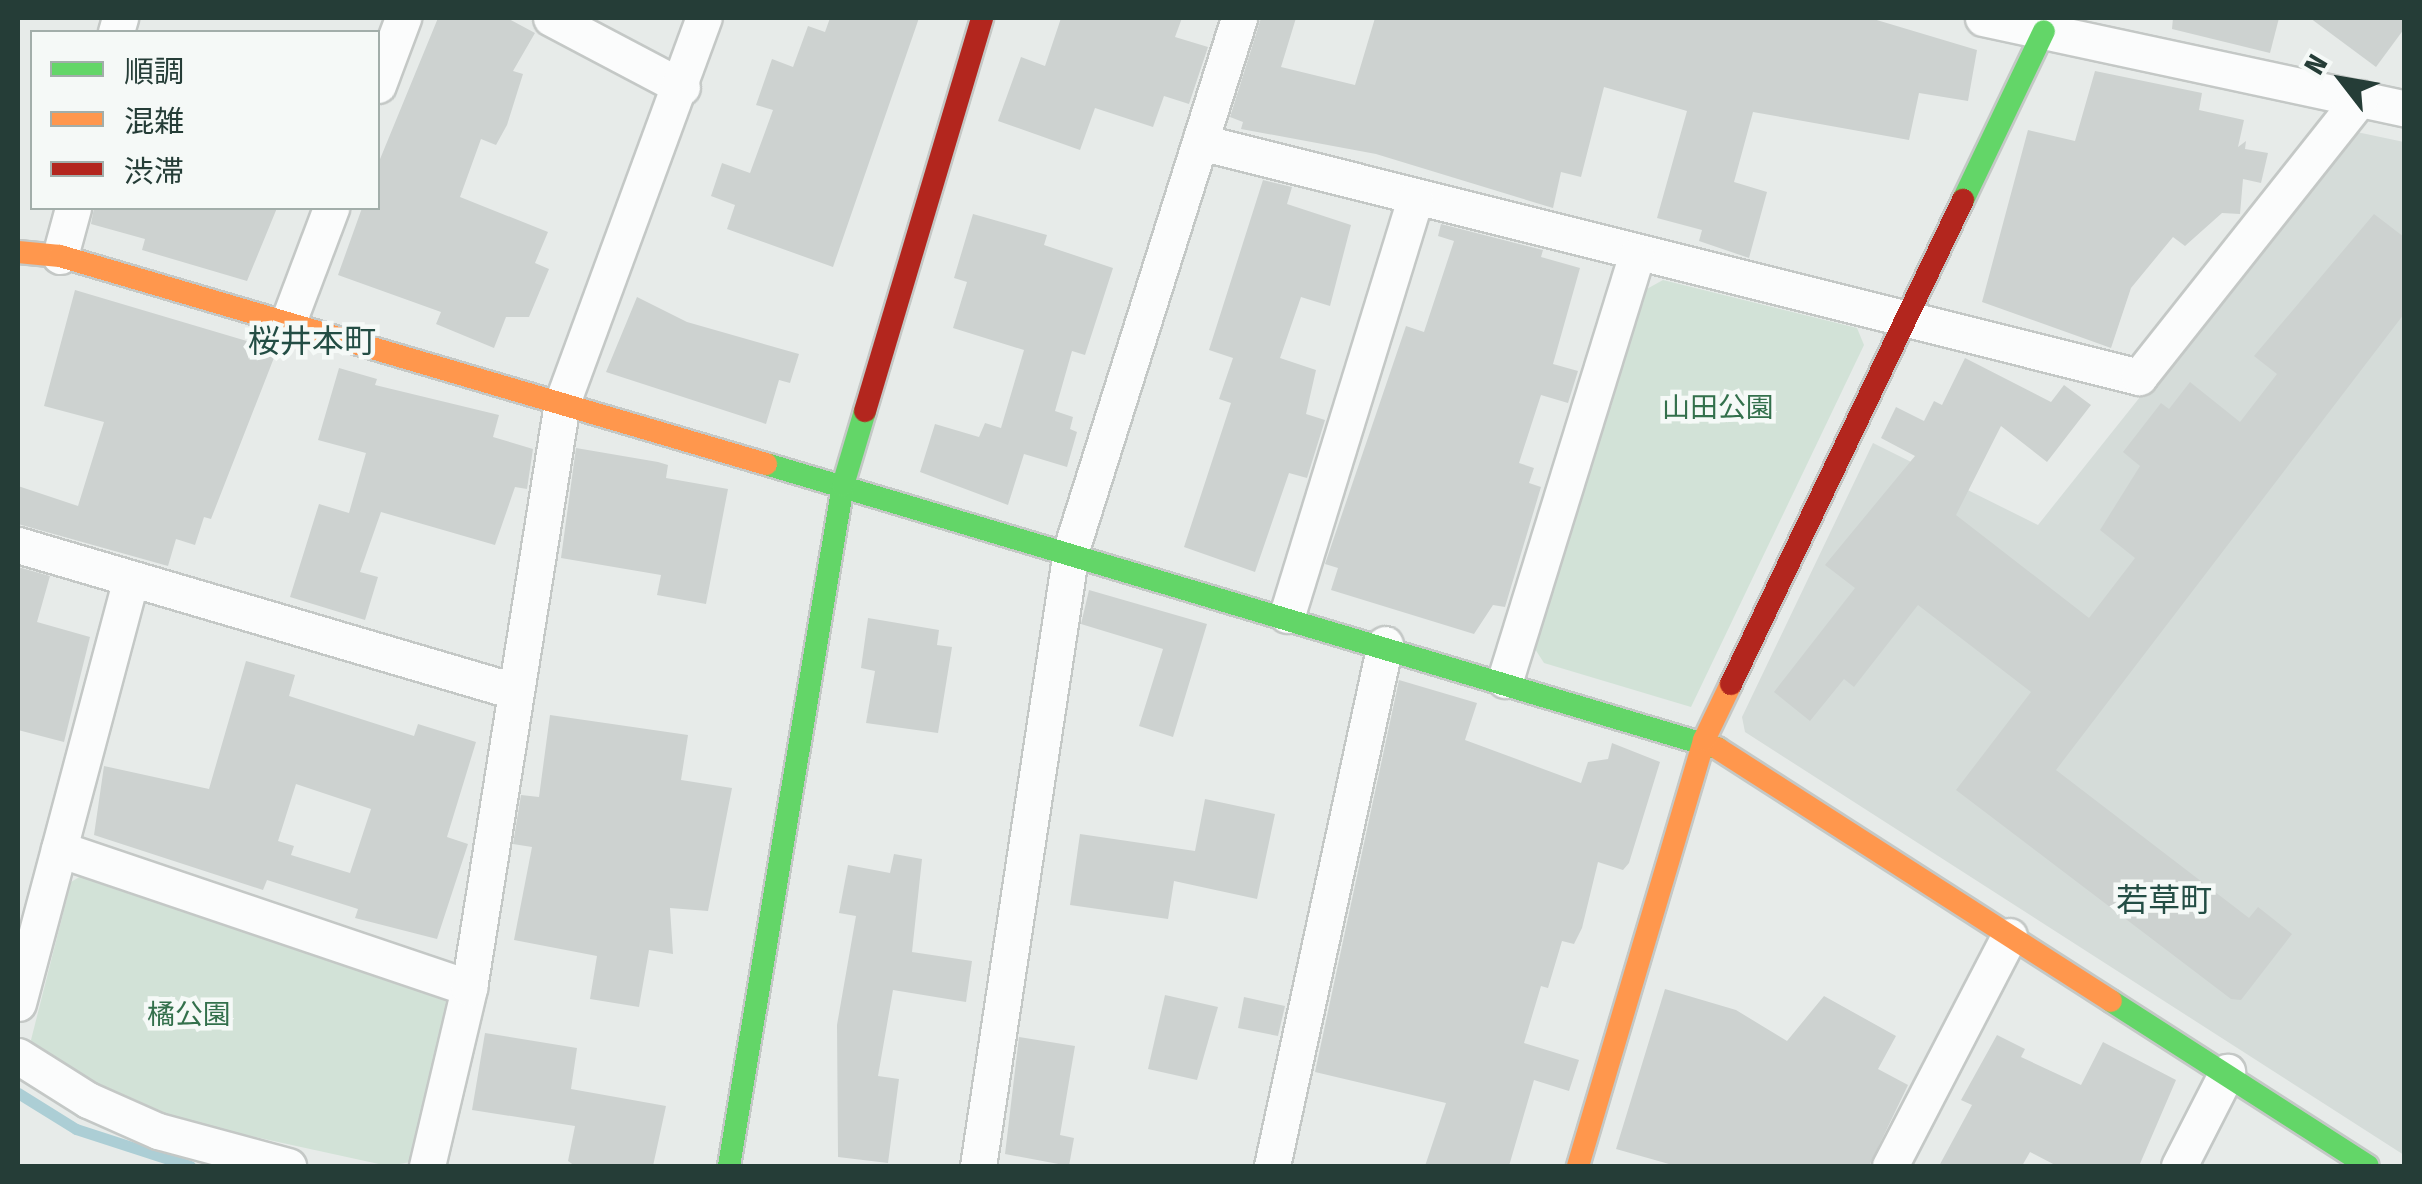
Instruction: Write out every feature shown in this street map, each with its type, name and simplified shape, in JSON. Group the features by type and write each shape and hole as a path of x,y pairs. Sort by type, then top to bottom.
{"street":[{"path":"380,79 403,18"},
{"path":"552,18 682,87"},
{"path":"427,1166 469,988 562,403 682,87 704,18"},
{"path":"729,1166 843,485 982,18"},
{"path":"978,1166 1070,550 1239,18"},
{"path":"1983,18 2404,108"},
{"path":"1578,1166 1704,740 2044,31"},
{"path":"1200,142 1636,256 2139,377 2360,98"},
{"path":"1286,615 1415,199"},
{"path":"60,256 72,210"},
{"path":"288,322 330,210"},
{"path":"18,252 60,256 1070,550 1704,740 2368,1166"},
{"path":"1505,680 1636,256"},
{"path":"18,545 514,691"},
{"path":"18,1003 130,581"},
{"path":"1272,1166 1385,644"},
{"path":"58,849 469,988"},
{"path":"1890,1166 2009,936"},
{"path":"18,1056 88,1100 158,1131 288,1166"},
{"path":"2178,1166 2227,1072"}],"shaded area":[{"path":"2352,131 2404,142 2404,1155 1745,732 1742,717 1873,443 2038,525"}],"green space":[{"name":"山田公園","path":"1663,280 1857,328 1864,345 1691,707 1544,663 1535,649 1645,290"},
{"name":"橘公園","path":"86,873 449,997 422,1160 388,1166 182,1121 92,1088 35,1053 31,1040 71,882"}],"building":[{"path":"438,18 507,18 535,33 513,71 523,74 507,125 496,145 481,139 460,197 548,232 535,263 549,269 529,317 506,317 494,348 436,324 441,312 338,275 361,210 380,210 380,159"},
{"path":"830,18 919,18 833,267 727,229 735,205 711,196 722,163 750,173 773,110 756,105 772,59 793,67 808,26 825,32"},
{"path":"1061,18 1182,18 1175,37 1208,47 1189,104 1164,96 1153,127 1095,108 1080,150 998,121 1021,57 1045,66"},
{"path":"1261,18 1296,18 1281,67 1355,85 1375,18 1870,18 1977,50 1968,101 1919,93 1909,140 1753,112 1734,182 1767,192 1749,258 1699,241 1702,230 1657,218 1687,111 1604,87 1581,177 1561,172 1553,208 1376,154 1241,129 1243,122 1230,117"},
{"path":"2173,18 2279,18 2270,53 2172,29"},
{"path":"2310,18 2404,18 2404,29 2376,67"},
{"path":"2095,71 2202,93 2199,110 2244,120 2238,147 2246,141 2245,149 2268,153 2261,183 2243,179 2240,214 2222,213 2185,246 2173,237 2131,288 2111,348 1982,302 2028,130 2075,141"},
{"path":"1263,180 1292,187 1287,204 1351,225 1330,306 1301,297 1280,358 1316,370 1306,414 1325,420 1307,478 1289,473 1255,572 1184,547 1231,403 1219,399 1233,358 1209,350"},
{"path":"94,210 276,210 247,281 142,250 145,239 91,224"},
{"path":"973,214 1047,235 1044,245 1113,268 1085,355 1072,351 1055,411 1073,417 1070,429 1077,432 1067,467 1024,454 1008,505 920,472 935,424 979,437 985,423 1001,428 1024,350 953,328 967,282 954,278"},
{"path":"2374,214 2404,237 2404,314 2056,770 2249,918 2258,907 2292,934 2241,1000 2231,999 1956,790 2031,692 1918,605 1854,687 1844,679 1810,721 1774,692 1855,588 1825,565 1915,456 1881,438 1896,407 1924,421 1934,401 1942,405 1965,358 2051,402 2064,385 2091,405 2047,462 2001,426 1956,515 2089,618 2135,558 2100,530 2140,466 2123,452 2161,403 2169,409 2190,382 2240,422 2277,374 2254,356"},
{"path":"1441,224 1543,250 1541,257 1580,268 1553,364 1578,371 1568,403 1541,395 1519,463 1534,468 1529,483 1541,487 1505,607 1493,605 1474,634 1331,590 1338,568 1325,564 1406,326 1424,332 1454,241 1438,236"},
{"path":"75,290 277,350 211,519 204,517 195,545 176,539 168,566 18,524 18,486 78,506 104,422 44,406"},
{"path":"637,297 687,322 799,354 790,383 779,380 766,424 606,372"},
{"path":"339,368 377,379 375,385 499,415 493,437 533,449 527,489 515,487 495,545 381,512 360,572 378,577 365,620 290,597 319,504 349,513 366,453 318,440"},
{"path":"576,448 658,462 668,465 666,478 728,489 706,604 657,595 661,575 561,558"},
{"path":"18,567 50,576 37,622 90,637 64,742 18,730"},
{"path":"1089,590 1207,624 1173,737 1139,726 1163,649 1081,624"},
{"path":"868,618 939,630 937,645 952,647 938,733 866,723 875,671 861,668"},
{"path":"246,661 295,675 289,696 414,736 418,724 476,742 447,837 468,844 437,939 355,918 358,909 267,880 263,890 94,835 104,766 209,789","holes":["296,784 371,809 350,873 291,855 294,846 278,841"]},
{"path":"1399,680 1477,703 1465,740 1581,783 1588,762 1608,759 1612,743 1660,762 1629,863 1623,870 1598,862 1582,928 1574,944 1562,941 1548,988 1541,986 1524,1043 1579,1060 1569,1091 1534,1080 1509,1166 1425,1166 1446,1103 1315,1072"},
{"path":"550,715 688,735 681,780 732,788 708,911 670,908 673,954 649,950 639,1007 590,999 597,956 514,940 532,847 513,844 521,795 539,797"},
{"path":"1205,799 1275,814 1257,899 1174,881 1168,919 1070,905 1080,834 1195,851"},
{"path":"894,854 922,859 912,952 972,961 966,1002 893,990 878,1076 899,1079 888,1163 838,1157 837,1025 856,916 839,913 848,865 890,873"},
{"path":"1665,989 1736,1010 1787,1041 1824,996 1896,1036 1878,1069 1908,1085 1869,1166 1676,1166 1616,1149"},
{"path":"1165,995 1218,1007 1197,1080 1148,1069"},
{"path":"1244,997 1285,1006 1278,1036 1238,1028"},
{"path":"485,1033 577,1048 571,1089 666,1106 653,1166 575,1166 568,1161 575,1126 472,1110"},
{"path":"1997,1035 2025,1049 2021,1057 2081,1085 2103,1042 2176,1080 2139,1166 2057,1166 2030,1152 2022,1166 1939,1166 1972,1105 1961,1100"},
{"path":"1019,1037 1075,1046 1060,1135 1074,1138 1069,1166 1005,1154"}],"waterway":[{"path":"18,1093 76,1129 190,1166"}],"traffic: fast":[{"path":"1963,200 2044,31"},
{"path":"729,1166 843,485 865,411"},
{"path":"766,464 1717,748"},
{"path":"2111,1001 2368,1166"}],"traffic: slow":[{"path":"18,252 60,256 766,464"},
{"path":"1578,1166 1704,740 1731,684"},
{"path":"1717,748 2111,1001"}],"traffic: jam":[{"path":"865,411 982,18"},
{"path":"1731,684 1963,200"}],"district":[{"name":"桜井本町","path":"312,341"},
{"name":"若草町","path":"2164,900"}]}
